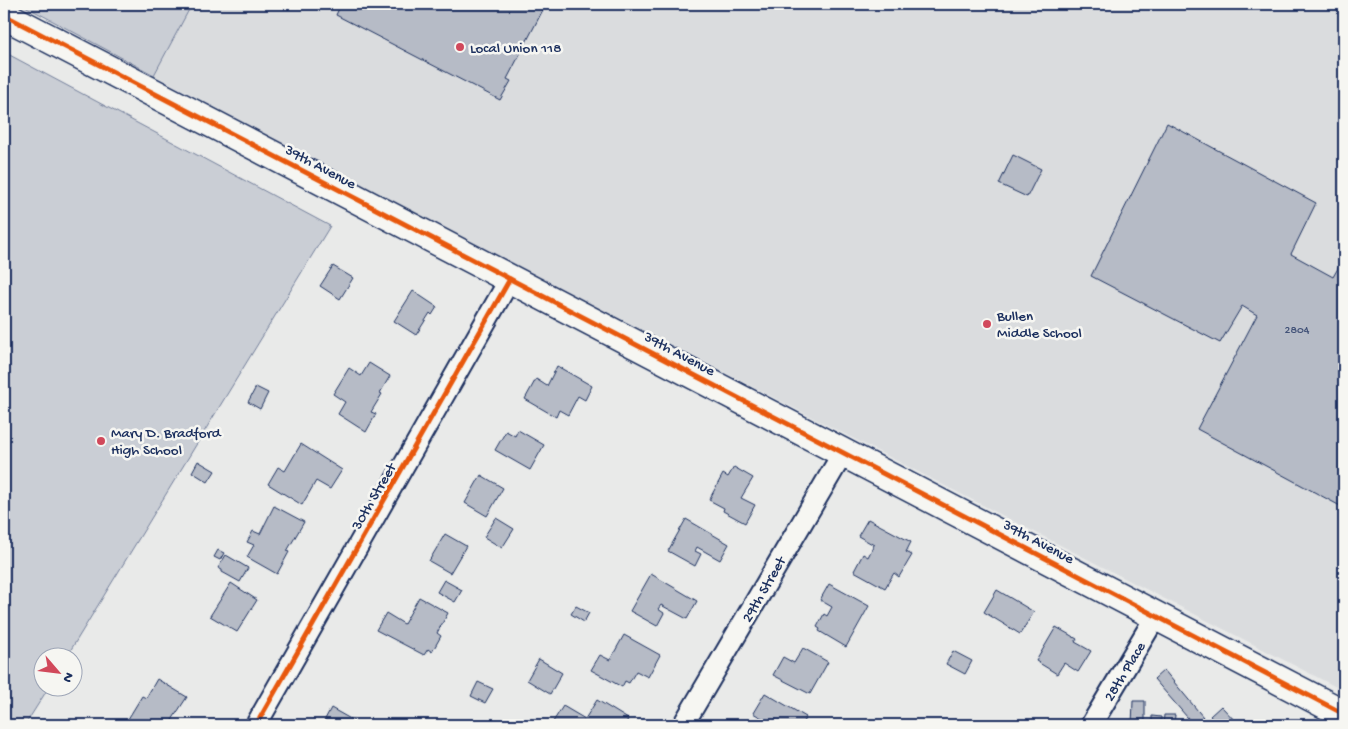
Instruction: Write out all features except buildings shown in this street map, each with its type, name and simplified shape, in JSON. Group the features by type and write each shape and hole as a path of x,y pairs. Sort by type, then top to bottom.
{"street":[{"name":"39th Avenue","path":"4,15 1344,714"},
{"name":"30th Street","path":"256,725 510,279"},
{"name":"29th Street","path":"683,725 844,453"},
{"name":"28th Place","path":"1091,725 1156,616"}],"shaded area":[{"path":"21,4 192,4 154,75"},
{"name":"Bullen Middle School","path":"192,4 1344,4 1344,691 444,228 154,75"},
{"name":"Mary D. Bradford High School","path":"4,52 330,226 73,646 32,646 32,696 43,696 25,725 4,725"}],"cycle path":[{"path":"4,15 1344,714"},
{"path":"256,725 510,279"}],"place":[{"name":"Local Union 118","path":"460,47"},
{"name":"Bullen Middle School","path":"987,324"},
{"name":"Mary D. Bradford High School","path":"101,441"}]}
